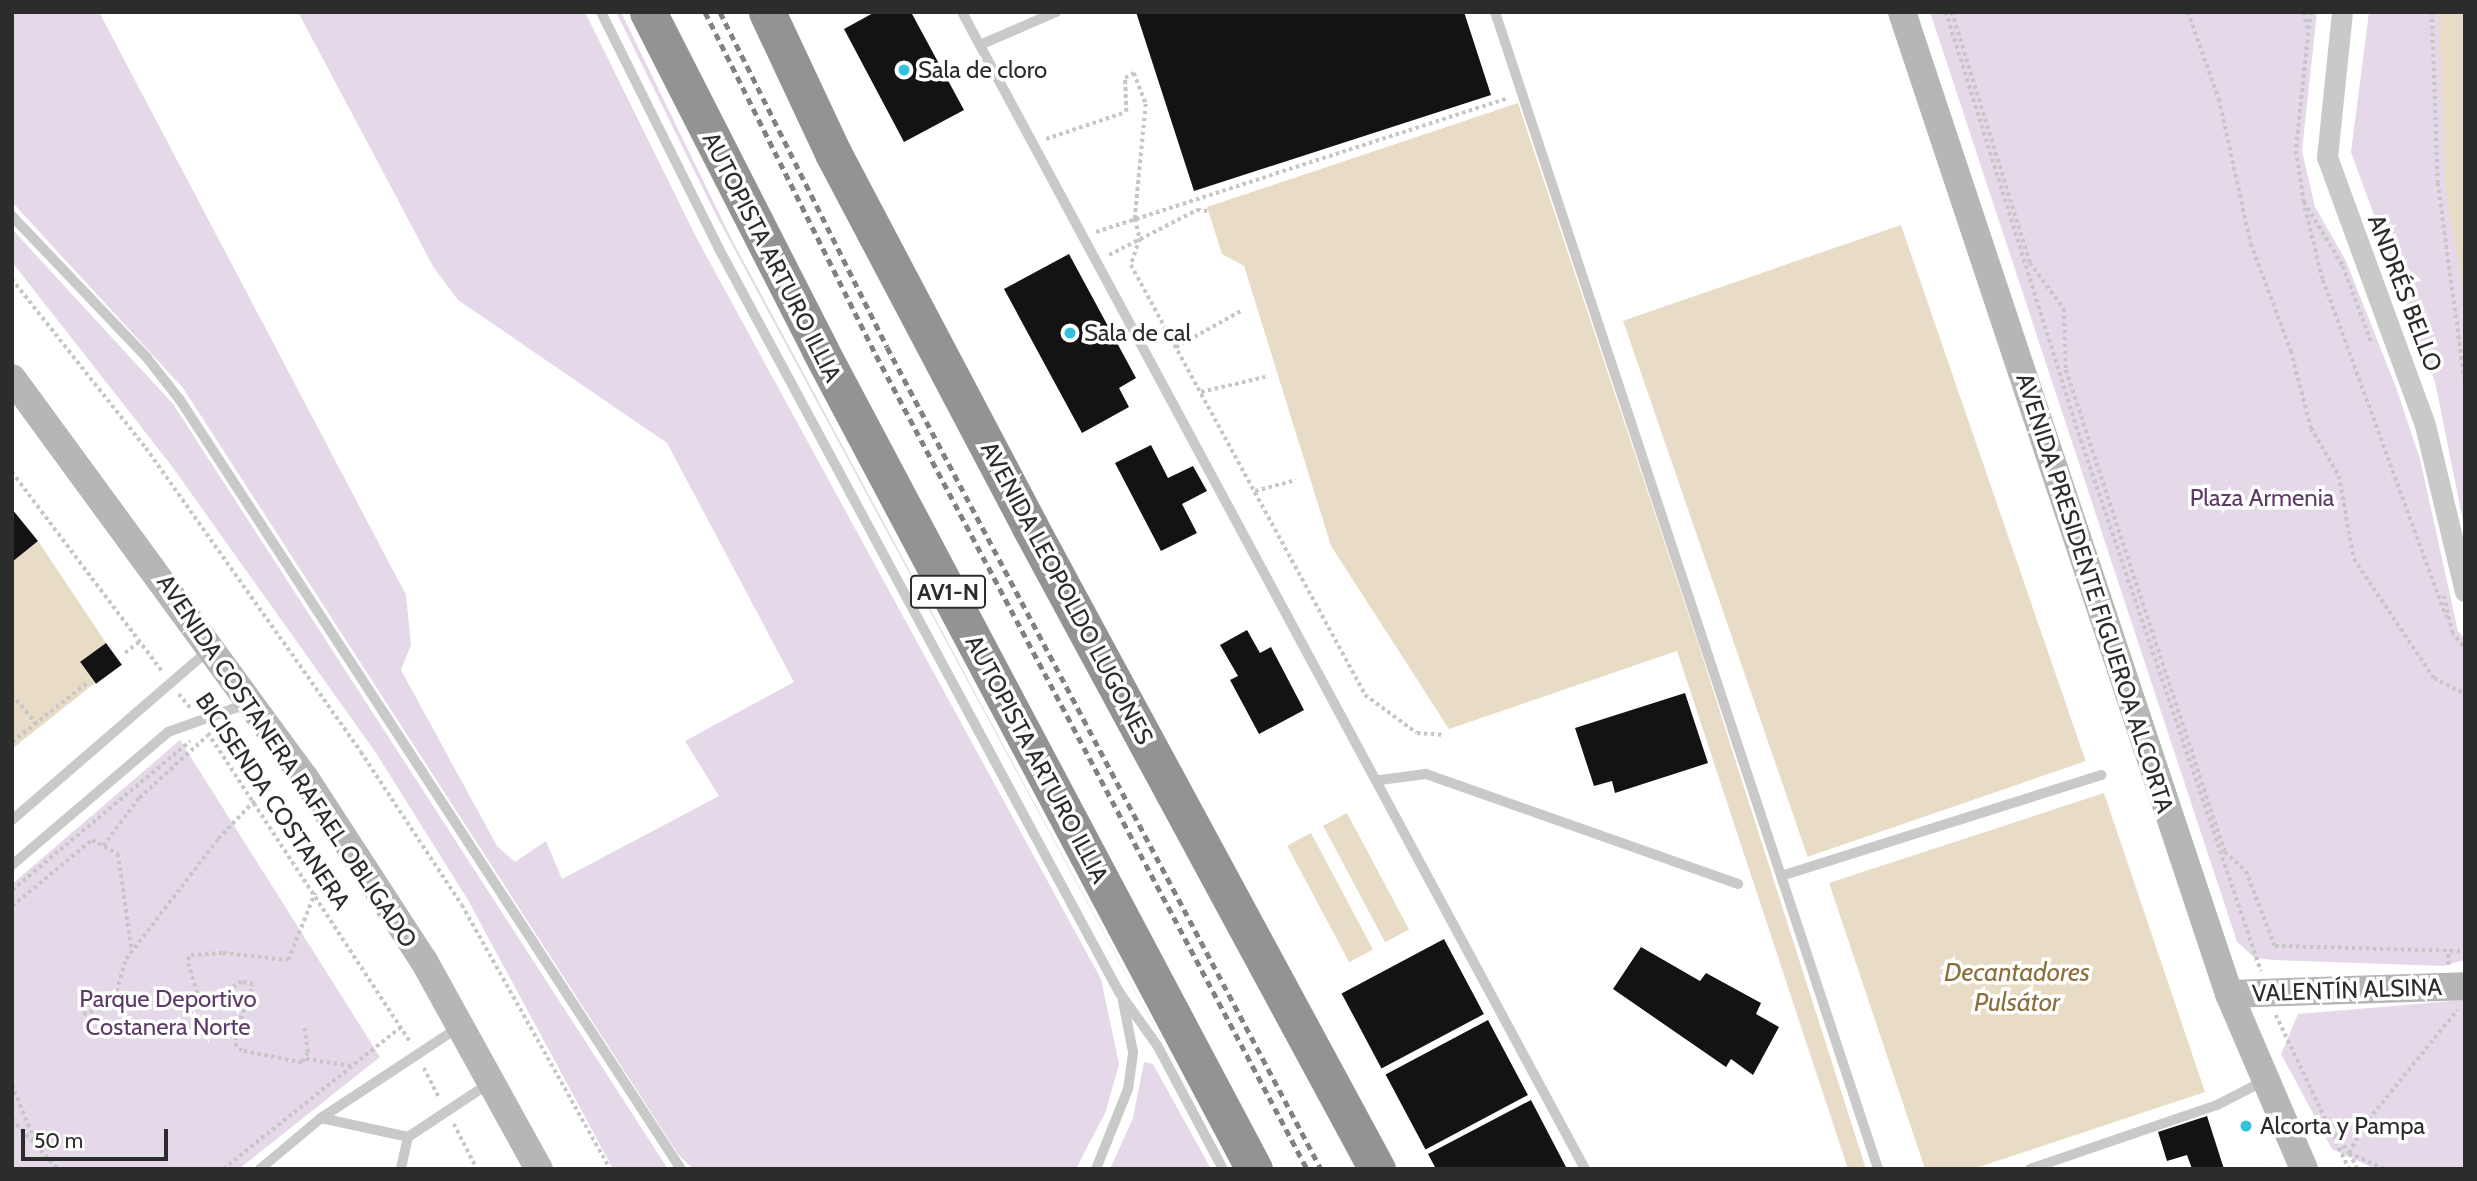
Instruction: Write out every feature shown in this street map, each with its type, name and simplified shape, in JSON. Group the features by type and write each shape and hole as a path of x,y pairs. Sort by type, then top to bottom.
{"highway":[{"name":"AUTOPISTA ARTURO ILLIA","path":"648,12 820,350 1254,1169"},
{"name":"AVENIDA LEOPOLDO LUGONES","path":"766,12 833,153 1004,478 1377,1169"}],"main road":[{"name":"AVENIDA PRESIDENTE FIGUEROA ALCORTA","path":"1902,12 2229,994 2262,1082 2304,1169"},
{"name":"AVENIDA COSTANERA RAFAEL OBLIGADO","path":"12,378 252,702 388,904 461,1026 488,1084 539,1166"},
{"name":"VALENTÍN ALSINA","path":"2229,994 2465,986"}],"street":[{"name":"ANDRÉS BELLO","path":"2343,12 2326,158 2425,425 2465,591"}],"lane":[{"path":"601,12 724,259 1119,992 1157,1045 1223,1169"},
{"path":"962,12 1380,780 1585,1169"},
{"path":"980,45 1056,12"},
{"path":"1495,12 1878,1169"},
{"path":"12,216 147,358 180,400 681,1169"},
{"path":"12,820 169,680 212,647"},
{"path":"12,865 168,732 201,723 252,702"},
{"path":"1380,780 1426,774 1738,884"},
{"path":"1781,876 2101,775"},
{"path":"1096,1169 1122,1111 1133,1052 1119,992"},
{"path":"260,1169 321,1118 461,1026"},
{"path":"2030,1169 2217,1105 2262,1082"},
{"path":"401,1169 408,1137 488,1084"},
{"path":"321,1118 408,1137"}],"path":[{"path":"1946,12 2081,440 2268,992 2348,1169"},
{"path":"1952,12 2031,263 2064,309 2066,370 2225,852 2246,871 2274,946 2311,944 2465,951"},
{"path":"2188,12 2219,99 2251,244 2291,351 2311,428 2339,476 2354,559 2434,678 2465,694"},
{"path":"2304,12 2308,30"},
{"path":"2311,12 2295,151 2304,202 2323,280 2452,632 2465,648"},
{"path":"2432,12 2438,183 2465,382"},
{"path":"1034,143 1126,112 1125,78 1134,73 1146,104 1135,219 1140,239 1131,265 1365,695 1417,733 1445,735"},
{"path":"1084,236 1522,93"},
{"path":"2304,202 2343,266 2377,357"},
{"path":"1098,261 1197,210 1208,211"},
{"path":"12,279 146,448 362,752 462,905 610,1169"},
{"path":"1176,347 1241,311"},
{"path":"1201,392 1265,377"},
{"name":"BICISENDA COSTANERA","path":"12,472 201,723 255,800 401,1027 477,1169"},
{"path":"1255,491 1296,480"},
{"path":"2438,567 2452,632"},
{"path":"125,653 140,641"},
{"path":"12,742 87,683"},
{"path":"12,695 36,723"},
{"path":"12,890 201,723"},
{"path":"103,846 139,798 209,734"},
{"path":"83,1014 112,1005 132,951 218,839 255,800"},
{"path":"12,906 78,846 92,840 118,853 132,951"},
{"path":"314,893 288,960 223,953 191,955 187,960 201,1007 242,982 253,985 235,1032 236,1047 294,1063 306,1059 353,1066"},
{"path":"2349,1153 2406,1070 2449,1015 2465,1005"},
{"path":"223,1169 401,1027"},
{"path":"305,1028 306,1059"},
{"path":"12,1086 37,1147"},
{"path":"12,1119 58,1169"},
{"path":"2336,1135 2357,1169"},
{"path":"2349,1153 2385,1169"}],"green space":[{"path":"12,12 99,12 406,595 411,645 401,670 497,846 515,862 546,841 562,879 719,796 685,741 794,682 667,443 458,300 434,268 298,12 585,12 696,237 1101,979 1119,1064 1106,1111 1076,1169 693,1169 678,1154 183,388 12,202"},
{"path":"616,12 621,12 732,240 1231,1169 717,217"},
{"name":"Plaza Armenia","path":"1930,12 2317,12 2302,151 2315,207 2346,261 2397,390 2420,459 2458,631 2465,639 2465,960 2443,966 2274,960 2255,958 2237,942"},
{"path":"2369,12 2465,12 2465,531 2435,382 2351,152"},
{"path":"12,229 173,404 668,1169 612,1167 468,900 376,753 171,465 12,262"},
{"name":"Parque Deportivo Costanera Norte","path":"180,740 380,1057 239,1169 12,1169 12,884"},
{"path":"2465,1000 2465,1169 2375,1169 2332,1149 2281,1054 2298,1014"},
{"path":"1144,1062 1153,1064 1211,1169 1110,1169 1133,1118"}],"water":[{"path":"2439,12 2465,12 2465,302 2446,192"},
{"path":"1518,103 1698,643 1866,1169 1848,1169 1677,651 1449,729 1331,546 1244,266 1222,254 1207,207"},
{"path":"1901,225 2086,761 1808,857 1623,321"},
{"path":"38,541 106,643 80,661 95,683 12,749 12,562"},
{"name":"Decantadores Pulsátor","path":"2104,793 2205,1092 1973,1169 1925,1169 1829,883"},
{"path":"1347,813 1409,930 1385,942 1323,826"},
{"path":"1311,833 1373,950 1349,962 1287,846"}],"building":[{"name":"Sala de cloro","path":"875,12 911,12 964,110 904,142 844,29"},
{"path":"1136,12 1464,12 1491,95 1194,191"},
{"name":"Sala de cal","path":"1069,254 1136,378 1119,388 1129,407 1082,433 1004,289"},
{"path":"1151,445 1168,478 1193,466 1207,491 1182,504 1197,533 1161,551 1115,463"},
{"path":"12,509 38,541 12,562"},
{"path":"1247,630 1260,653 1271,647 1304,710 1259,734 1230,680 1238,676 1220,645"},
{"path":"106,643 122,665 96,684 80,662"},
{"path":"1685,693 1708,763 1615,793 1612,781 1594,786 1575,728"},
{"path":"1444,939 1484,1014 1381,1069 1342,993"},
{"path":"1641,947 1700,981 1706,973 1761,1003 1756,1014 1779,1027 1753,1075 1731,1059 1726,1067 1613,989"},
{"path":"1488,1020 1528,1095 1425,1150 1386,1074"},
{"path":"1531,1100 1567,1169 1436,1169 1428,1154"},
{"path":"2207,1116 2224,1169 2192,1169 2187,1155 2167,1161 2158,1132"}],"railway":[{"path":"705,12 876,355 1307,1169"},
{"path":"720,12 887,347 1321,1169"}],"place":[{"name":"Sala de cloro","path":"904,70"},
{"name":"Sala de cal","path":"1070,333"},
{"name":"Alcorta y Pampa","path":"2246,1126"}]}
